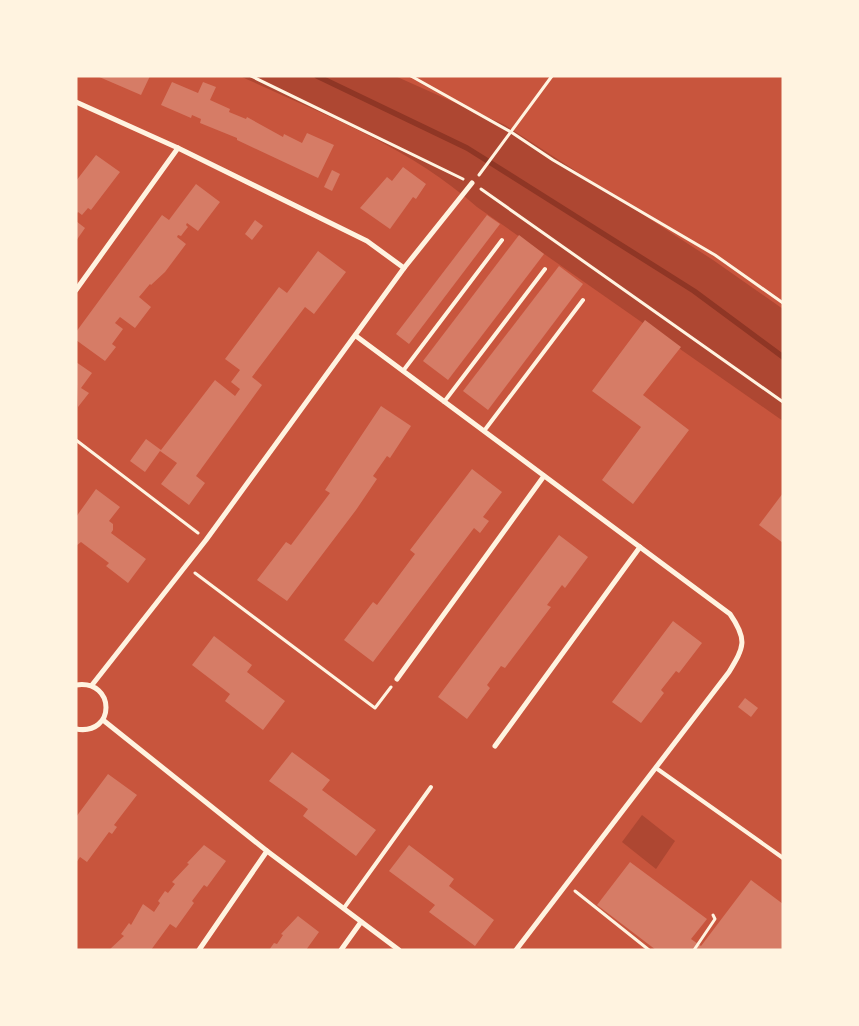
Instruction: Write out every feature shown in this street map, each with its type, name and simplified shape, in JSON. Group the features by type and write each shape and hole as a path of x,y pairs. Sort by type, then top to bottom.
{"street":[{"path":"76,102 178,148 367,241 404,268"},
{"path":"76,290 178,148"},
{"path":"92,685 206,540 404,268 472,183"},
{"path":"356,336 730,614 739,627 743,640 742,650 729,672 516,950"},
{"path":"397,679 544,476"},
{"path":"496,746 640,548"},
{"path":"76,685 92,685 99,690 106,704 102,720 96,727 87,730 76,729"},
{"path":"102,720 267,851 400,950"},
{"path":"198,950 267,851"},
{"path":"341,950 361,922"}],"lane":[{"path":"403,371 502,240"},
{"path":"444,402 545,270"},
{"path":"484,431 583,300"},
{"path":"656,768 783,858"},
{"path":"344,908 431,787"}],"path":[{"path":"251,76 472,183 783,402"},
{"path":"411,76 511,132 553,160 715,255 783,303"},
{"path":"472,183 497,153 552,76"},
{"path":"76,440 206,540"},
{"path":"185,566 375,708 397,679"},
{"path":"567,884 649,950"},
{"path":"694,950 716,918 714,915"}],"shaded area":[{"path":"240,76 395,76 505,125 713,260 783,309 783,421 477,207 451,185 423,166 364,133"},
{"path":"642,815 675,841 656,869 622,842"}],"building":[{"path":"97,76 150,76 141,95"},
{"path":"172,82 198,93 203,82 216,87 210,100 230,109 229,112 246,119 247,117 283,137 284,134 302,143 307,133 334,145 318,178 237,140 237,138 200,123 201,119 192,115 191,118 161,105"},
{"path":"96,155 120,172 91,210 88,208 82,215 78,212 76,214 76,181"},
{"path":"403,167 426,184 416,199 413,197 390,229 360,208 387,177 392,181"},
{"path":"332,170 340,174 332,191 324,187"},
{"path":"196,184 220,202 198,231 187,223 188,227 181,236 178,235 177,237 186,244 165,272 150,284 139,297 151,307 135,328 120,317 115,323 123,329 112,344 116,347 105,361 76,340 76,332 162,215 169,220"},
{"path":"487,215 500,224 409,344 396,334"},
{"path":"255,220 263,226 252,240 245,234"},
{"path":"76,221 85,228 76,241"},
{"path":"519,235 544,254 448,380 423,361"},
{"path":"318,251 346,272 314,314 305,307 252,377 262,385 196,476 205,483 189,505 161,484 177,463 160,451 145,472 130,461 146,439 161,450 215,380 235,396 240,389 231,382 240,370 225,359 279,287 287,293"},
{"path":"559,266 583,284 488,410 463,391"},
{"path":"645,320 681,347 643,395 689,430 633,504 602,480 641,427 592,391"},
{"path":"76,362 92,373 81,388 89,393 78,407"},
{"path":"381,406 411,426 390,458 387,456 373,476 377,479 356,510 287,601 257,580 286,542 291,545 330,493 325,490"},
{"path":"472,469 502,492 483,517 489,521 480,533 474,528 373,662 344,640 373,602 377,605 415,554 410,550"},
{"path":"96,489 120,507 109,521 113,524 111,533 146,559 128,583 106,566 109,563 81,542 76,546 76,517"},
{"path":"783,493 783,543 759,525"},
{"path":"559,535 588,557 565,588 562,585 547,605 551,607 505,668 501,666 487,685 490,688 467,719 438,697"},
{"path":"673,621 702,643 679,673 676,671 661,690 664,693 641,723 612,702"},
{"path":"214,636 252,665 247,672 285,701 263,730 225,701 230,694 192,665"},
{"path":"745,698 758,708 751,717 738,707"},
{"path":"292,752 330,780 322,790 376,830 356,856 303,816 308,809 269,781"},
{"path":"108,774 137,795 114,825 117,827 112,834 109,832 87,862 80,857 76,863 76,817"},
{"path":"204,845 226,861 207,887 204,885 192,901 194,903 176,928 170,924 151,950 109,950 124,936 121,934 129,923 131,925 143,904 154,912 160,903 158,901 165,891 168,893 175,884 172,882"},
{"path":"409,845 454,879 449,886 494,920 475,946 429,912 435,905 389,871"},
{"path":"630,862 707,919 691,939 701,946 751,880 783,904 783,950 656,950 597,905"},
{"path":"298,916 319,932 306,950 269,950 274,943 277,944 283,935 281,934"}],"waterway":[{"path":"317,76 467,148 694,291 783,357"}]}
